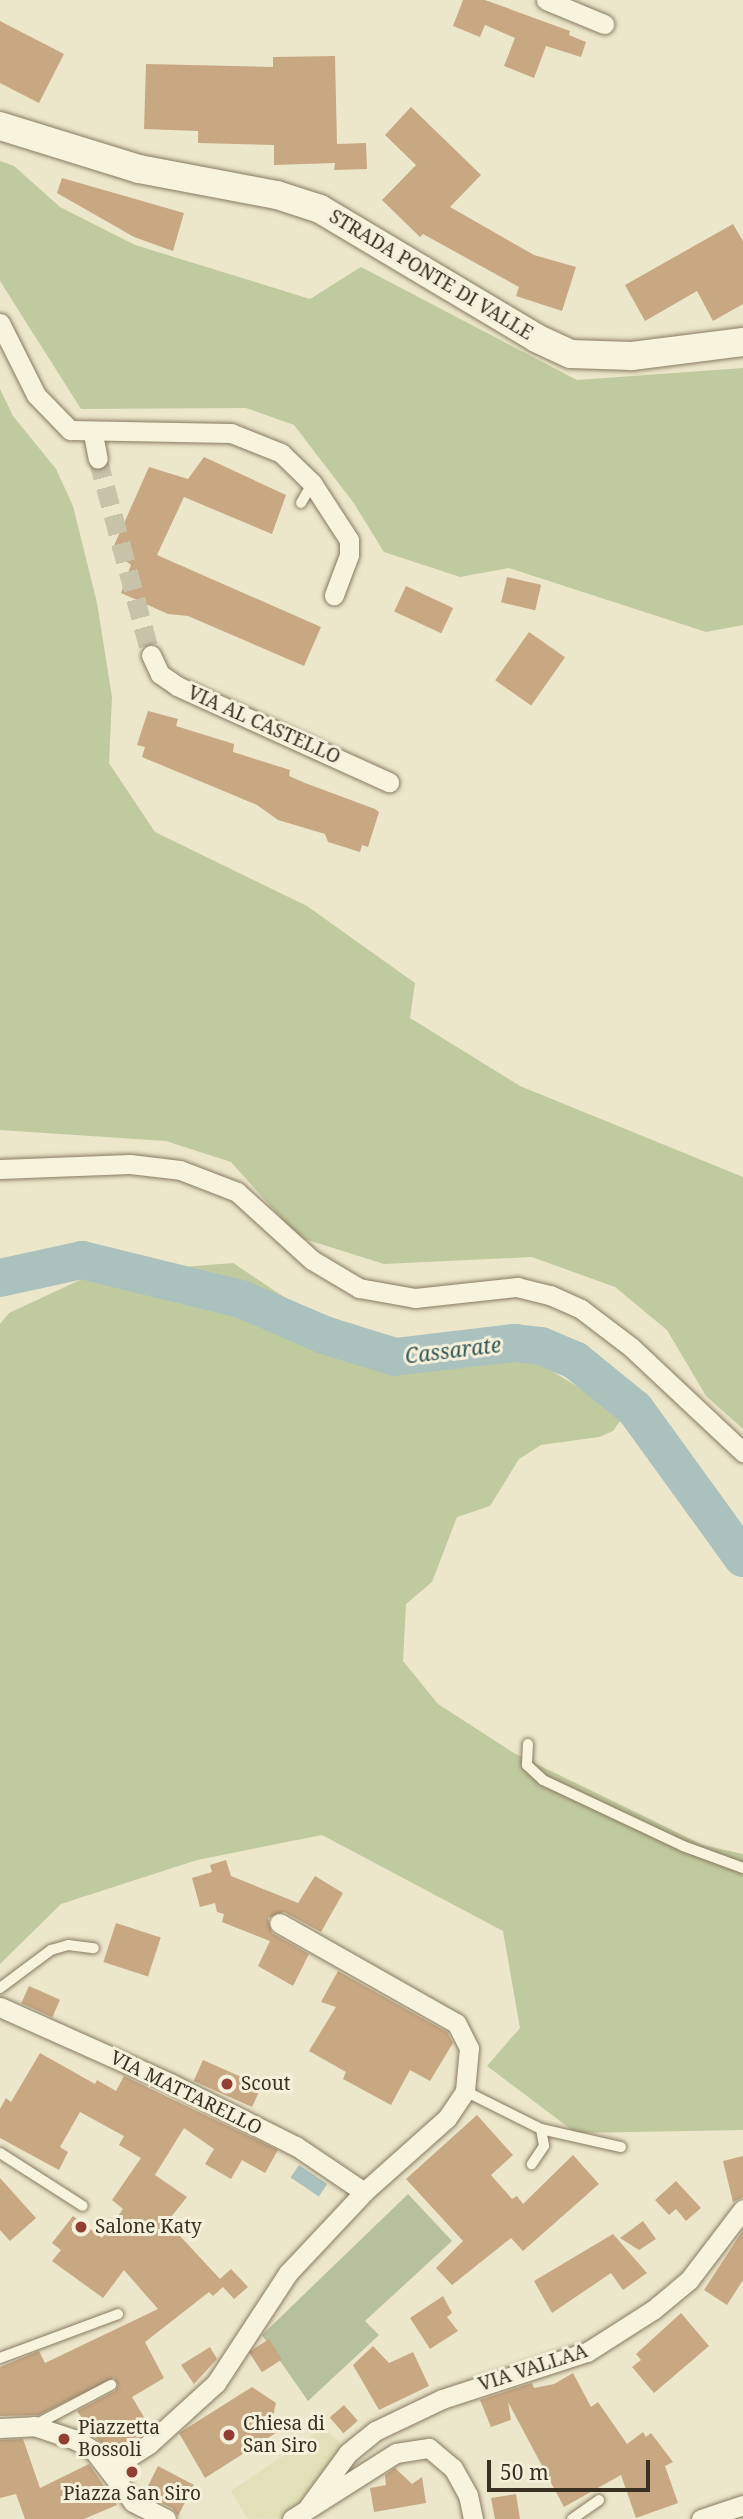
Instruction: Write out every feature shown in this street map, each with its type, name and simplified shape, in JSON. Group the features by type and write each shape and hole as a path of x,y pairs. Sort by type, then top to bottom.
{"street":[{"path":"547,0 604,24"},
{"name":"STRADA PONTE DI VALLE","path":"0,126 139,169 300,201 344,220 536,338 571,354 632,356 743,342"},
{"path":"0,323 45,407 70,430 93,434 208,431 247,436 281,453 312,483 349,540 349,555 334,595"},
{"path":"93,434 98,459"},
{"name":"VIA AL CASTELLO","path":"150,655 160,674 177,686 389,782"},
{"path":"0,1169 130,1164 180,1170 237,1192 312,1260 359,1288 415,1298 506,1287 550,1295 581,1309 631,1348 743,1452"},
{"path":"110,2469 149,2444 216,2384 277,2287 364,2192 447,2118 466,2091 469,2048 460,2027 279,1923"},
{"name":"VIA MATTARELLO","path":"0,2007 170,2083 296,2146 364,2192"},
{"name":"VIA VALLAA","path":"309,2506 348,2453 375,2431 442,2399 587,2352 653,2310 689,2280 743,2209"},
{"path":"0,2428 34,2426 61,2432 94,2451 133,2502 166,2519"},
{"path":"292,2519 397,2453 429,2448 453,2468 468,2494 473,2519"},
{"path":"701,2519 743,2505"}],"lane":[{"path":"301,503 312,483"},
{"path":"528,1744 527,1765 543,1780 683,1846 743,1868"},
{"path":"0,1988 51,1950 68,1945 94,1948"},
{"path":"466,2091 541,2129 621,2147"},
{"path":"532,2164 544,2147 541,2129"},
{"path":"0,2153 83,2206"},
{"path":"0,2358 118,2314"},
{"path":"34,2426 111,2385"},
{"path":"572,2519 599,2500"}],"green space":[{"path":"0,161 14,166 60,207 135,245 310,299 361,267 577,380 743,368 743,625 706,632 509,568 460,577 384,552 353,502 294,425 246,408 81,409 0,281"},
{"path":"0,389 13,416 56,469 73,506 97,603 112,697 109,763 155,832 307,906 415,983 410,1018 520,1086 743,1177 743,1429 706,1396 667,1330 615,1287 532,1257 384,1264 298,1237 231,1162 166,1141 0,1130"},
{"path":"233,1263 302,1309 384,1348 509,1345 624,1415 613,1431 599,1437 541,1445 519,1459 490,1506 457,1517 432,1582 406,1604 403,1661 438,1704 514,1753 703,1845 743,1854 743,2130 576,2133 487,2066 520,2028 503,1931 322,1835 197,1860 61,1904 0,1964 0,1324 9,1313 93,1274"},
{"path":"408,2194 452,2241 365,2321 379,2335 308,2401 262,2335"},
{"path":"324,2428 344,2447 286,2518 248,2519 231,2491"}],"water":[{"path":"299,2165 327,2184 319,2196 291,2177"}],"building":[{"path":"463,0 485,0 570,31 569,35 586,42 581,57 546,46 534,78 504,66 515,38 485,25 480,37 453,26"},
{"path":"0,21 64,54 39,103 0,83"},
{"path":"335,56 337,144 366,143 367,169 334,170 335,163 274,165 274,145 198,143 198,131 144,129 146,64 273,67 273,57"},
{"path":"411,107 481,175 450,207 534,255 576,267 562,311 516,296 519,287 423,234 420,237 382,200 416,165 385,135"},
{"path":"62,178 184,213 173,251 134,237 57,193"},
{"path":"733,224 743,241 743,304 713,321 697,291 645,321 625,285"},
{"path":"204,457 286,495 272,534 184,497 157,555 321,627 304,666 188,616 168,614 121,593 131,565 112,550 149,467 188,479"},
{"path":"507,577 541,585 535,610 501,602"},
{"path":"406,586 453,608 441,633 394,611"},
{"path":"529,632 565,657 531,706 495,680"},
{"path":"148,711 178,719 176,726 234,744 233,752 290,770 289,776 375,809 379,812 368,847 362,845 360,852 328,842 325,834 278,820 257,805 142,757 145,747 137,745"},
{"path":"226,1860 231,1876 298,1903 315,1876 343,1893 321,1932 284,1912 268,1918 272,1933 309,1954 293,1986 258,1966 270,1941 222,1922 224,1914 217,1912 215,1903 200,1907 192,1878 212,1872 210,1865"},
{"path":"116,1923 161,1938 148,1977 103,1962"},
{"path":"338,1971 447,2032 453,2043 430,2081 410,2070 391,2105 343,2079 346,2072 309,2051 336,2007 321,2002"},
{"path":"29,1986 60,2000 52,2017 21,2003"},
{"path":"40,2053 95,2084 97,2080 116,2091 124,2076 278,2150 265,2173 242,2160 231,2179 205,2164 214,2149 184,2128 155,2175 187,2197 167,2222 220,2279 231,2269 248,2287 234,2299 223,2287 213,2296 209,2292 145,2342 164,2378 132,2397 150,2427 114,2452 97,2439 77,2411 115,2391 118,2385 114,2378 39,2415 0,2416 0,2367 39,2351 45,2363 158,2309 124,2270 103,2298 52,2261 61,2250 52,2243 73,2216 102,2238 123,2209 112,2200 141,2158 119,2145 124,2136 80,2112 60,2147 68,2152 59,2170 0,2138 0,2109 6,2098 11,2102"},
{"name":"Scout","path":"203,2060 261,2086 252,2107 194,2081"},
{"path":"477,2115 513,2155 491,2175 512,2199 517,2196 523,2204 573,2155 599,2184 523,2251 511,2238 452,2285 436,2268 463,2241 406,2179"},
{"path":"743,2156 743,2197 733,2202 723,2161"},
{"path":"0,2178 36,2218 10,2241 0,2230"},
{"path":"676,2181 701,2208 686,2221 676,2209 669,2215 655,2200"},
{"path":"643,2221 656,2239 639,2250 620,2238"},
{"path":"743,2230 743,2280 727,2305 704,2290"},
{"path":"613,2234 647,2273 623,2290 611,2273 552,2313 534,2281"},
{"path":"443,2296 452,2313 447,2317 458,2331 430,2349 410,2318"},
{"path":"681,2313 709,2346 654,2393 632,2367 641,2360 636,2354"},
{"path":"269,2339 282,2359 262,2372 249,2352"},
{"path":"373,2346 389,2363 413,2352 429,2386 379,2410 353,2365"},
{"path":"210,2347 217,2359 194,2384 181,2365"},
{"path":"573,2373 591,2407 598,2402 627,2444 643,2432 646,2437 651,2433 673,2462 665,2466 678,2503 636,2518 621,2475 564,2507 508,2402 511,2420 491,2427 480,2400 532,2383 534,2388 554,2384"},
{"name":"Chiesa di San Siro","path":"252,2387 276,2403 272,2421 279,2431 205,2478 179,2433"},
{"path":"344,2405 358,2421 343,2433 330,2417"},
{"path":"23,2439 40,2488 89,2464 117,2505 84,2519 25,2519 16,2494 0,2498 0,2440"},
{"path":"158,2466 194,2485 178,2516 172,2508 144,2494"},
{"path":"395,2468 412,2484 422,2477 426,2503 374,2512 370,2488 386,2485 385,2475"},
{"path":"516,2494 520,2519 495,2519 491,2498"}],"waterway":[{"name":"Cassarate","path":"0,1278 82,1260 241,1299 324,1335 395,1357 515,1343 541,1346 576,1361 635,1409 743,1558"}],"tunnel":[{"path":"98,459 151,655"}],"place":[{"name":"Scout","path":"227,2084"},
{"name":"Salone Katy","path":"81,2227"},
{"name":"Chiesa di San Siro","path":"229,2435"},
{"name":"Piazzetta Bossoli","path":"64,2439"},
{"name":"Piazza San Siro","path":"132,2472"}]}
